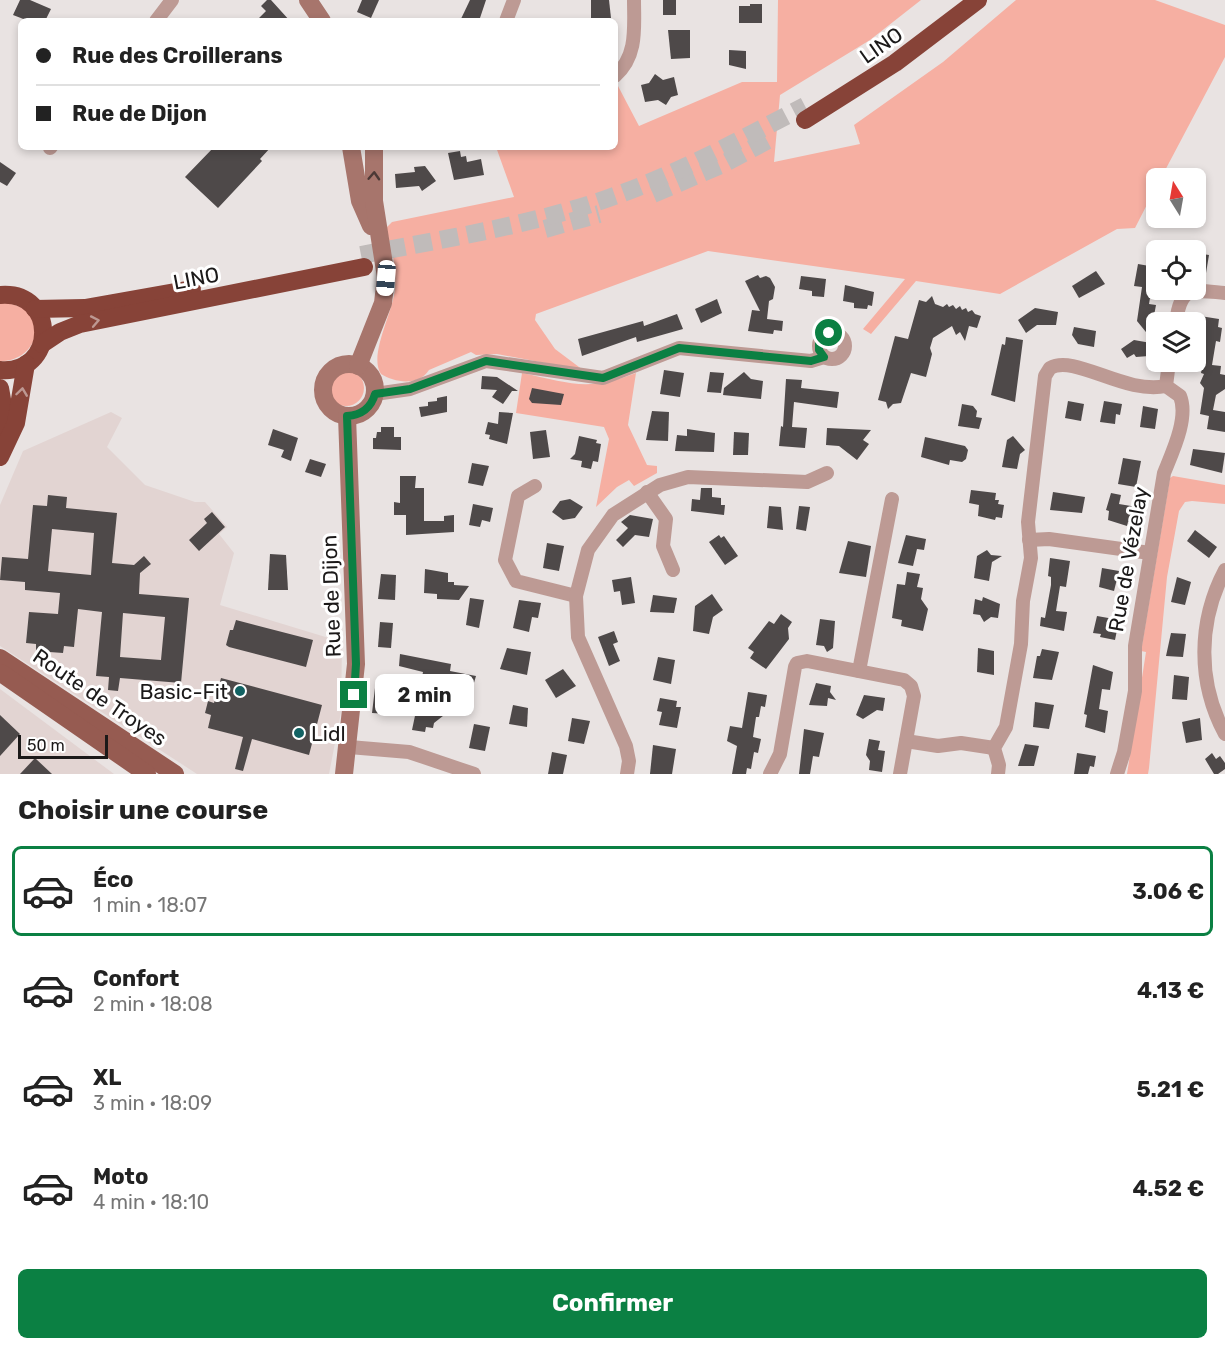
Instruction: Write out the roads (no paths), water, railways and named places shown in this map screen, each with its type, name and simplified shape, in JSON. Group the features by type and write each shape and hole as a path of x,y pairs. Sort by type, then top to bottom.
{"highway":[{"name":"LINO","path":"959,0 805,113 903,58 978,0"},
{"name":"LINO","path":"0,295 20,297 35,309 70,310 363,261 80,324 60,332 42,344 27,364"},
{"path":"35,309 43,326 42,344"},
{"path":"0,370 16,369 27,364"},
{"path":"0,457 16,423 27,364"},
{"path":"0,387 4,404 0,429"}],"main road":[{"name":"Route de Troyes","path":"0,657 175,774"},
{"path":"0,672 147,774"}],"street":[{"path":"158,18 172,0"},
{"path":"309,0 320,18"},
{"path":"507,18 514,0"},
{"path":"618,73 625,65 633,48 634,0"},
{"path":"352,150 360,201 381,246"},
{"path":"358,366 383,303 386,278 374,201 374,150"},
{"path":"1178,312 1179,302 1188,292 1225,293"},
{"path":"375,394 410,389 486,361 603,378 679,348 811,361 824,357"},
{"path":"998,774 999,765 994,748 1006,727 1021,644 1023,601 1030,558 1033,475 1046,376 1050,368 1062,364 1085,369 1118,383 1146,389 1166,386 1168,372"},
{"path":"340,366 358,366 371,377 375,394 368,408 355,415 347,416 332,409 326,402 324,385 327,377 340,366"},
{"name":"Rue de Vézelay","path":"1117,774 1124,753 1136,686 1135,650 1164,473 1176,450 1182,405 1179,393 1166,386"},
{"name":"Rue de Dijon","path":"344,774 349,747 356,664 347,416"},
{"path":"627,774 629,761 626,746 578,637 576,596 588,550 614,515 660,485 688,477 807,482 827,473"},
{"path":"535,486 518,496 505,560 516,581 576,596"},
{"path":"647,492 666,519 663,546 673,570"},
{"path":"859,671 892,499"},
{"path":"1029,540 1049,539 1150,553"},
{"path":"1225,570 1208,612 1204,653 1209,693 1225,734"},
{"path":"770,774 780,754 794,671 797,663 807,661 869,675 904,680 913,689 900,774"},
{"path":"906,741 938,746 961,742 994,748"},
{"path":"349,747 409,752 474,774"}],"tunnel":[{"path":"361,255 546,217 606,199 683,168 805,106"},
{"path":"653,194 723,164 772,138"},
{"path":"545,229 599,214"}],"place":[{"name":"Basic-Fit","path":"240,691"},
{"name":"Lidl","path":"299,733"}]}
